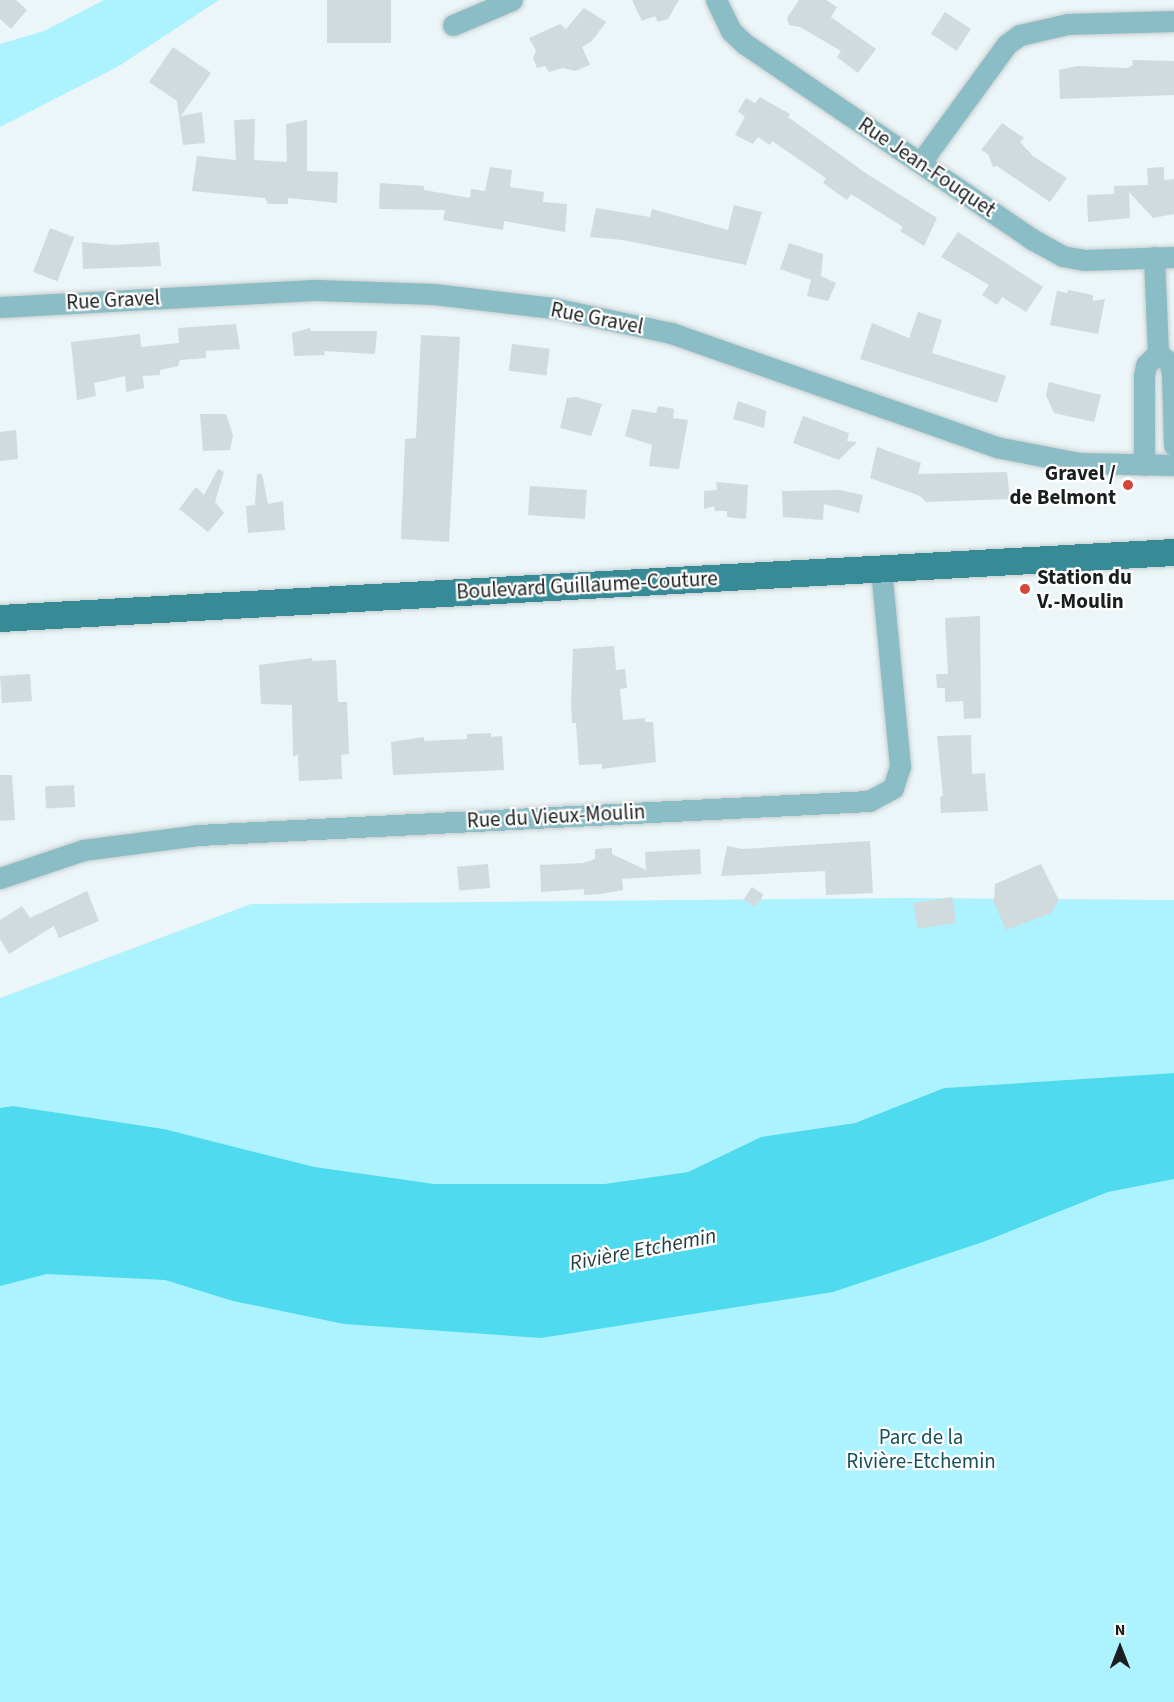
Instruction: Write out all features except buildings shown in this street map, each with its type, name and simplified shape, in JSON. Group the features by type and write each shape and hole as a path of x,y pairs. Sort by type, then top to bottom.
{"main road":[{"name":"Boulevard Guillaume-Couture","path":"0,618 1174,552"}],"street":[{"path":"453,26 512,0"},
{"name":"Rue Jean-Fouquet","path":"716,0 731,30 745,44 1030,238 1062,256 1092,260 1164,257"},
{"path":"921,162 1007,44 1020,35 1068,24 1174,21"},
{"path":"1144,465 1143,375 1146,365 1158,353 1164,257"},
{"name":"Rue Gravel","path":"0,307 318,290 434,294 553,308 671,333 996,447 1078,463 1174,465"},
{"path":"1158,353 1170,363 1172,374 1174,445"},
{"name":"Rue du Vieux-Moulin","path":"0,878 83,850 198,835 869,801 887,794 898,780 900,766 881,568"}],"green space":[{"path":"104,0 219,0 119,66 0,127 0,44 44,31"},
{"path":"907,898 1174,900 1174,1073 944,1088 855,1123 761,1137 688,1172 604,1184 435,1184 315,1167 164,1129 13,1106 0,1108 0,998 251,904"},
{"name":"Parc de la Rivière-Etchemin","path":"1174,1134 1174,1702 0,1702 0,1211 568,1268"}],"water":[{"name":"Rivière Etchemin","path":"1174,1073 1174,1179 1108,1192 983,1242 833,1292 541,1338 344,1324 233,1301 165,1280 47,1274 0,1286 0,1108 13,1106 164,1129 315,1167 435,1184 604,1184 688,1172 761,1137 855,1123 944,1088"}],"place":[{"name":"Gravel / de Belmont","path":"1128,485"},
{"name":"Station du V.-Moulin","path":"1025,589"}]}
